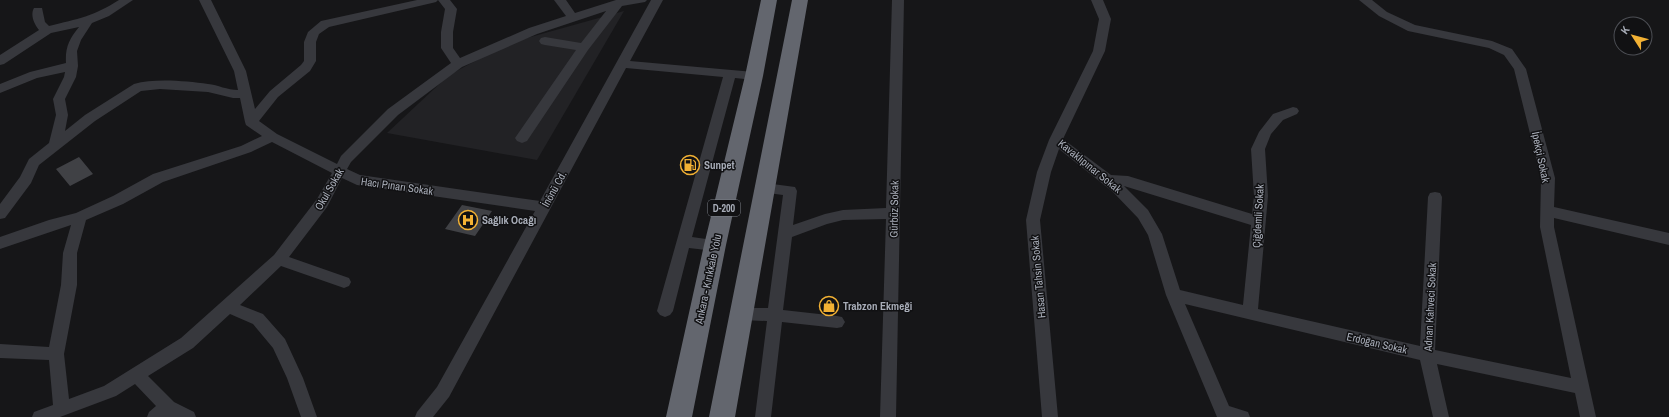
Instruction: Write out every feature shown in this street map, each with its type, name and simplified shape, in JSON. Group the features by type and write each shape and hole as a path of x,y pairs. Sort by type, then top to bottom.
{"highway":[{"name":"Ankara - Kırıkkale Yolu","path":"679,417 715,245 754,76 769,0"},
{"path":"722,417 800,0"}],"street":[{"path":"0,61 47,30 87,21 105,14 127,0"},
{"path":"205,0 240,71 251,122"},
{"path":"251,122 274,94 306,68 310,61 310,42 314,32 325,24 432,0"},
{"path":"444,0 451,9 447,32 447,48 458,64"},
{"path":"560,0 572,17"},
{"name":"Okul Sokak","path":"41,417 110,391 187,343 280,259 322,203 346,158 393,112 458,64 500,44 572,17 618,3 641,0 657,0"},
{"name":"İnönü Cd.","path":"423,417 442,392 657,0"},
{"name":"Gürbüz Sokak","path":"888,417 898,0"},
{"name":"Kavaklıpınar Sokak","path":"1097,0 1105,19 1099,51 1056,140 1118,188 1143,214 1155,234 1174,295 1224,415"},
{"name":"İpekçi Sokak","path":"1365,0 1383,14 1412,28 1492,46 1508,52 1520,69 1548,178 1547,227 1588,417"},
{"path":"522,138 584,47 618,3"},
{"path":"38,10 41,26 47,30"},
{"path":"56,143 62,115 59,99 70,77 72,51 75,39 87,21"},
{"path":"545,41 584,47"},
{"path":"622,64 754,76"},
{"path":"0,89 34,75 72,66"},
{"path":"665,311 730,74"},
{"path":"0,214 26,179 34,162 56,143 90,118 138,87 160,85 208,88 233,94 245,94"},
{"name":"Çiğdemli Sokak","path":"1250,313 1261,196 1258,149 1265,132 1278,117 1293,111"},
{"name":"Hacı Pınarı Sokak","path":"251,122 272,137 357,180 544,207"},
{"path":"0,243 54,224 80,217 118,200 158,178 246,149 272,137"},
{"name":"Hasan Tahsin Sokak","path":"1050,417 1032,220 1044,172 1056,140"},
{"path":"1107,180 1128,181 1259,222"},
{"path":"763,417 790,191 765,188"},
{"name":"Adnan Kahveci Sokak","path":"1435,197 1427,355 1441,417"},
{"path":"1547,211 1669,239"},
{"path":"784,234 826,219 843,215 894,213"},
{"path":"62,408 56,354 69,285 70,253 80,217"},
{"path":"683,242 715,245"},
{"path":"280,259 344,282"},
{"name":"Erdoğan Sokak","path":"1174,295 1427,355 1582,387"},
{"path":"228,307 258,319 280,344 295,378 309,417"},
{"path":"742,314 774,315 837,322"},
{"path":"0,351 56,354"},
{"path":"136,374 161,412 188,417"},
{"path":"1224,415 1242,417"}],"shaded area":[{"path":"624,11 537,160 387,133 449,75 509,43"}],"building":[{"path":"79,157 93,174 70,186 56,169"},
{"name":"Sağlık Ocağı","path":"462,205 492,211 475,236 445,229"}],"place":[{"name":"Sunpet","path":"690,165"},
{"name":"Sağlık Ocağı","path":"468,220"},
{"name":"Trabzon Ekmeği","path":"829,306"}]}
